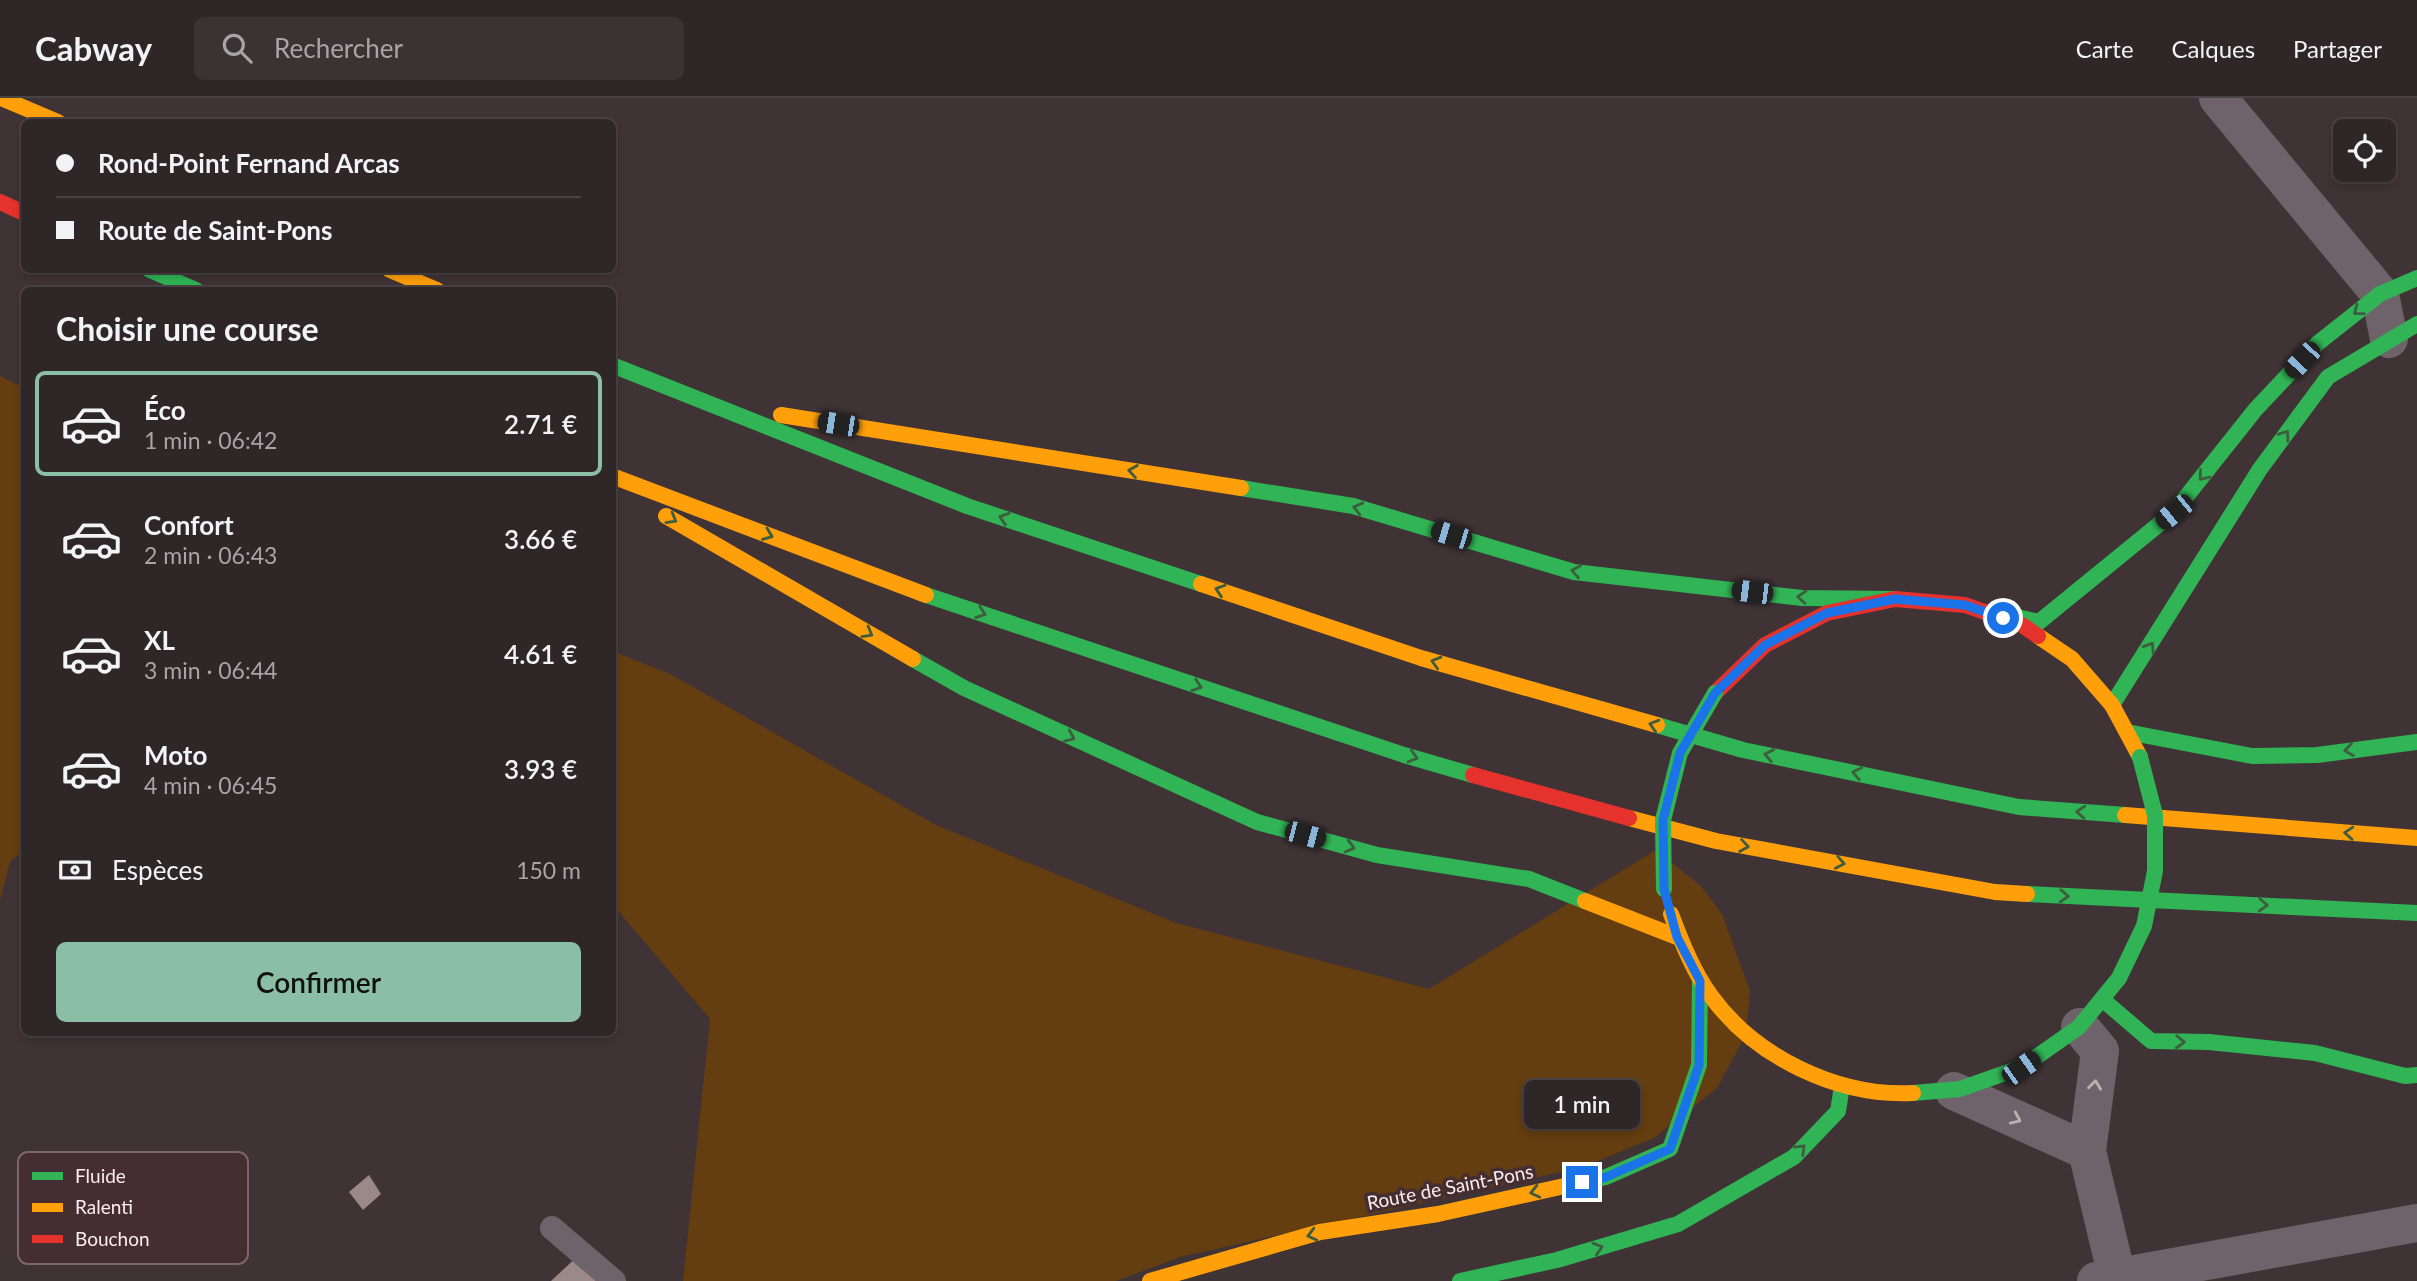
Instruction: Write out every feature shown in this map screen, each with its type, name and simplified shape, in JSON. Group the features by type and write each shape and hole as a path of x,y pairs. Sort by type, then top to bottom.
{"main road":[{"path":"1,98 51,119"},
{"path":"0,202 21,212"},
{"path":"157,273 189,287"},
{"path":"397,273 430,287"},
{"path":"616,359 784,415 1353,506 1574,572 1802,598 1895,599 1965,605 2039,622 2174,512 2255,410 2318,343 2380,294 2417,278"},
{"path":"2112,705 2260,469 2328,377 2403,331"},
{"path":"616,367 967,506 1421,658 1744,750 2019,807 2417,838"},
{"path":"616,477 914,591 1391,751 1585,807 1716,841 1995,892 2417,913"},
{"path":"616,487 964,688 1257,822 1377,855 1529,879 1677,937"},
{"path":"1895,599 1827,613 1765,645 1715,693 1680,753 1663,820 1664,889 1677,937 1700,981 1738,1028 1787,1063 1842,1086 1898,1095 1954,1091 2021,1068 2091,1013 2119,978 2144,926 2155,871 2155,815 2140,757 2112,705 2072,659 2022,625 1965,605"},
{"path":"2127,732 2252,756 2317,755 2417,742"},
{"name":"Route de Saint-Pons","path":"1150,1281 1320,1232 1438,1214 1606,1177 1670,1149 1699,1065 1700,981"},
{"path":"2091,1013 2151,1041 2209,1042 2315,1053 2405,1076 2417,1075"},
{"path":"1461,1281 1557,1260 1678,1224 1794,1157 1838,1111 1842,1086"}],"street":[{"path":"2218,98 2380,294 2403,331"},
{"path":"2091,1013 2100,1051 2087,1151 2106,1279 2417,1223"},
{"path":"1954,1091 2087,1151"}],"lane":[{"path":"552,1228 614,1281"}],"shaded area":[{"path":"0,376 21,386 21,852 10,862 0,900"},
{"path":"616,653 670,674 936,825 1176,923 1429,989 1656,850 1701,886 1722,914 1750,991 1746,1035 1717,1088 1654,1138 1583,1167 1180,1257 1116,1281 683,1281 710,1019 616,909"}],"building":[{"path":"369,1175 381,1194 363,1210 349,1192"},
{"path":"581,1253 597,1281 551,1281"}],"traffic: fast":[{"path":"157,273 189,287"},
{"path":"1995,612 2039,622 2174,512 2255,410 2318,343 2380,294 2417,278"},
{"path":"2112,705 2260,469 2328,377 2417,324"},
{"path":"616,367 967,506 1201,584"},
{"path":"1241,488 1353,506 1574,572 1802,598 1895,599"},
{"path":"926,595 1404,755 1473,775"},
{"path":"913,659 964,688 1257,822 1377,855 1529,879 1585,901"},
{"path":"1664,889 1663,820 1680,753 1715,693"},
{"path":"1657,725 1743,750 2019,807 2125,815"},
{"path":"2127,732 2252,756 2317,755 2417,742"},
{"path":"2119,978 2144,926 2155,871 2155,815 2140,757"},
{"path":"2027,894 2417,913"},
{"path":"1913,1093 1960,1089 2022,1067 2079,1027 2119,978"},
{"path":"1578,1183 1606,1177 1670,1149 1699,1065 1700,981"},
{"path":"2102,999 2151,1041 2209,1042 2315,1053 2405,1076 2417,1075"},
{"path":"1460,1281 1557,1260 1678,1224 1794,1157 1838,1111 1842,1086"}],"traffic: slow":[{"path":"1,98 51,119"},
{"path":"397,273 430,287"},
{"path":"781,415 1241,488"},
{"path":"616,478 926,595"},
{"path":"666,516 913,659"},
{"path":"1201,584 1421,658 1657,725"},
{"path":"2038,636 2072,659 2112,705 2140,757"},
{"path":"2125,815 2417,838"},
{"path":"1629,818 1716,841 1995,892 2027,894"},
{"path":"1585,901 1677,937"},
{"path":"1671,914 1688,956 1711,996 1729,1018 1774,1055 1800,1069 1856,1088 1913,1093"},
{"path":"1150,1281 1320,1232 1438,1214 1578,1183"}],"traffic: jam":[{"path":"0,202 21,212"},
{"path":"1715,693 1765,645 1827,613 1895,599 1965,605 2022,625 2038,636"},
{"path":"1473,775 1629,818"}],"route":[{"path":"1582,1182 1606,1177 1670,1149 1699,1065 1700,981 1677,937 1664,889 1663,820 1680,753 1715,693 1765,645 1827,613 1895,599 1965,605 2003,618"}]}
